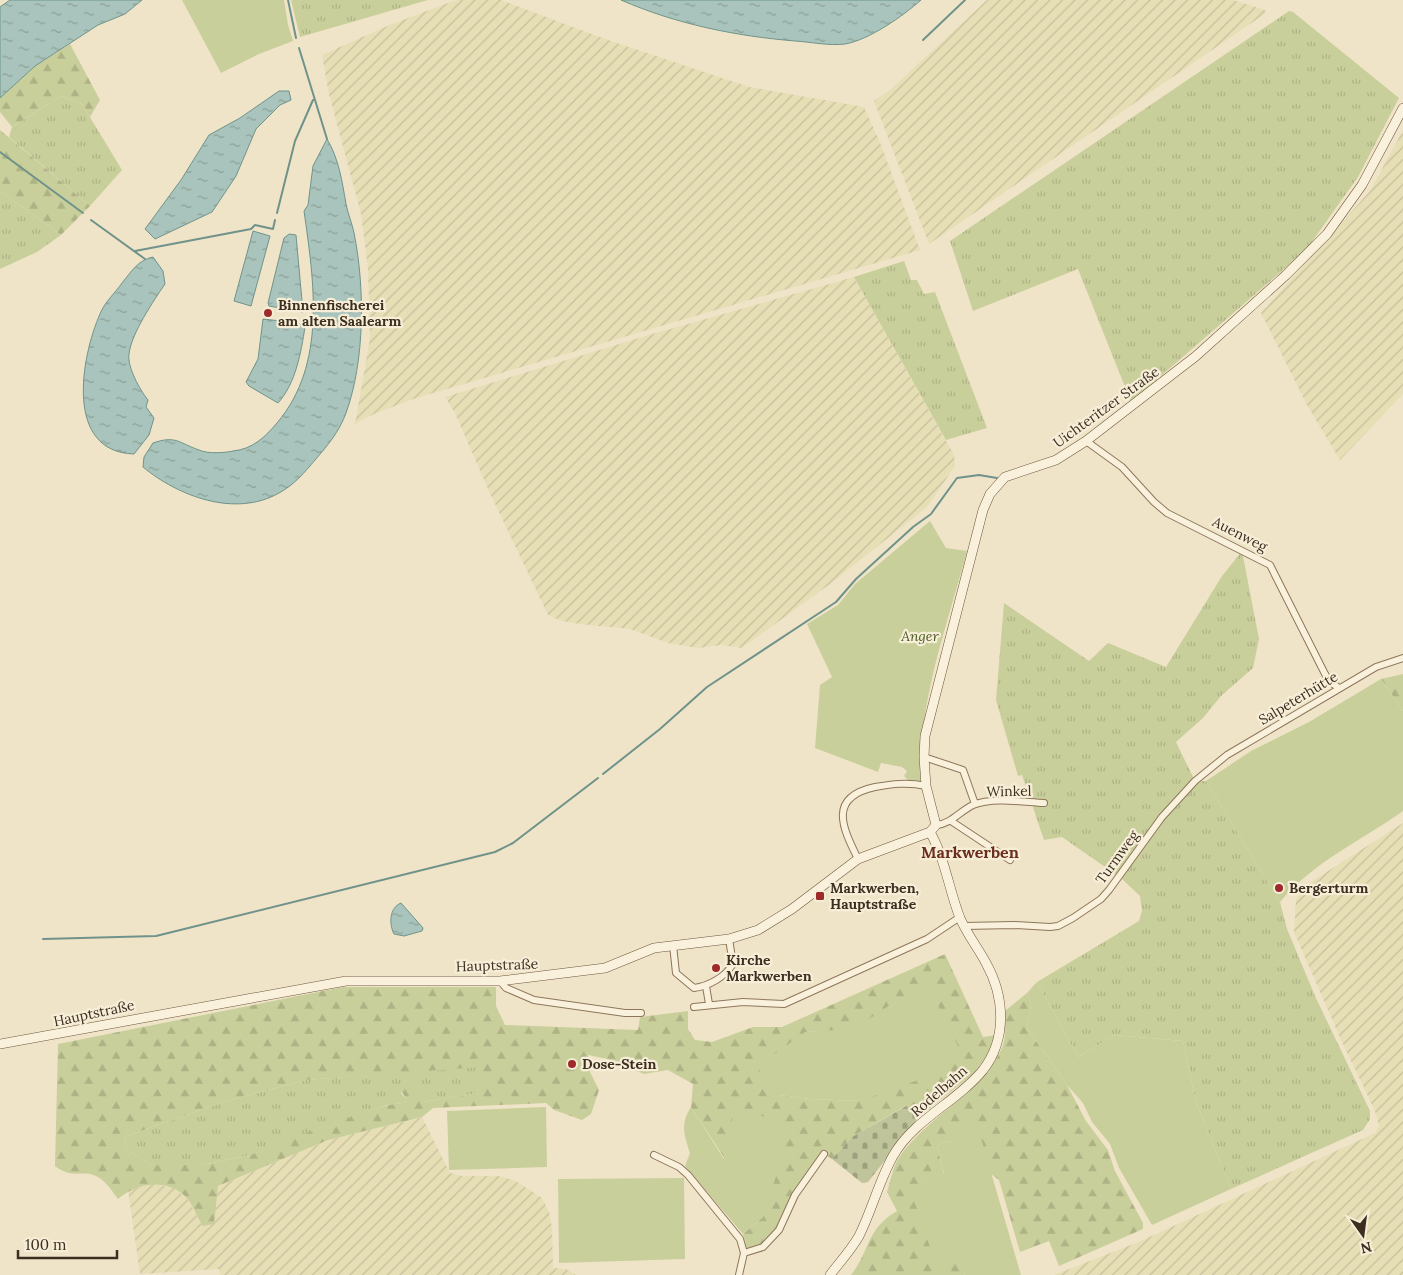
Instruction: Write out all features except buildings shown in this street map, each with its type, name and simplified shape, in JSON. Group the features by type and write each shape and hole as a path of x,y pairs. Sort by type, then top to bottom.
{"main road":[{"name":"Uichteritzer Straße","path":"933,829 926,786 924,757 926,736 938,682 983,510 990,494 1009,475 1056,460 1086,441 1196,356 1256,304 1327,234 1362,185 1403,108"},
{"name":"Rodelbahn","path":"830,1275 848,1254 859,1236 893,1156 927,1118 972,1081 991,1058 997,1046 1000,1030 997,990 986,962 960,917 933,829"},
{"name":"Hauptstraße","path":"0,1044 346,981 500,981 605,968 654,948 729,939 758,930 774,922 858,859 933,829"}],"street":[{"name":"Auenweg","path":"1086,441 1122,467 1154,502 1167,513 1270,565 1325,674 1329,681 1339,688"},
{"name":"Salpeterhütte","path":"1211,768 1227,755 1339,688 1376,667 1403,658"},
{"name":"Winkel","path":"924,757 963,770 975,804"},
{"name":"Turmweg","path":"964,926 1014,924 1050,927 1058,926 1073,918 1101,899 1175,802 1211,768"},
{"path":"858,859 844,830 842,818 846,800 855,793 882,786 912,783 926,786"},
{"name":"Winkel","path":"933,829 950,821 975,804 1000,802 1044,803"},
{"path":"950,821 1010,860"},
{"path":"694,1006 744,1002 784,1004 938,934 960,917"},
{"path":"674,945 676,973 691,987 706,986 729,970 733,964 729,939"},
{"path":"500,981 506,988 534,1000 625,1013 640,1013"},
{"path":"706,986 709,1004"},
{"path":"744,1253 763,1248 779,1230 795,1195 824,1154"},
{"path":"654,1155 679,1167 694,1181 736,1233 744,1253 739,1275"}],"shaded area":[{"path":"456,0 501,0 605,39 749,87 864,107 881,145 920,250 416,398 374,414 355,424 370,338 368,269 361,214 329,94 322,55 392,24"},
{"path":"987,0 1233,0 1265,10 1266,13 929,244 874,101 891,89"},
{"path":"1403,130 1403,394 1340,460 1307,405 1261,313 1370,191"},
{"path":"854,277 954,455 955,466 927,507 830,584 742,648 722,645 698,648 668,643 630,629 562,621 548,615 488,489 455,413 445,397 649,335"},
{"path":"1403,823 1403,1275 1054,1275 1141,1241 1375,1133 1379,1126 1375,1111 1341,1040 1294,932 1296,899 1311,882"},
{"path":"422,1117 450,1173 462,1176 498,1176 514,1180 542,1198 549,1212 552,1228 553,1268 566,1269 576,1275 220,1275 219,1269 140,1274 128,1190 151,1183 173,1188 186,1197 203,1226 218,1186 328,1140"}],"green space":[{"path":"182,0 284,0 293,41 259,54 221,73"},
{"path":"291,0 428,0 300,37"},
{"path":"1289,11 1293,12 1399,98 1358,177 1306,250 1131,402 1078,269 973,311 950,241"},
{"path":"70,44 100,100 90,117 82,104 61,96 12,127 0,112 0,98 35,66"},
{"path":"61,96 82,104 122,170 90,206 9,137 12,127"},
{"path":"0,130 90,206 61,235 0,191"},
{"path":"0,191 61,235 37,252 0,269"},
{"path":"904,261 911,280 917,280 924,294 935,292 987,428 946,440 854,277"},
{"name":"Anger","path":"930,521 946,548 967,551 935,664 929,694 921,752 921,781 908,780 904,776 907,771 902,767 881,763 878,772 815,748 820,685 832,677 807,624 838,605 855,584"},
{"path":"1242,551 1259,639 1253,668 1221,696 1203,718 1176,742 1195,781 1206,781 1280,902 1287,929 1315,996 1370,1111 1370,1119 1363,1130 1231,1189 1196,1102 1183,1041 1115,1035 1078,1057 1037,982 1139,921 1142,911 1140,896 1121,878 1062,837 1044,840 1022,775 1018,776 996,700 1004,603 1089,661 1108,643 1166,667 1222,576"},
{"path":"1403,674 1403,711 1381,679"},
{"path":"1381,679 1403,711 1403,811 1307,875 1280,902 1206,781 1251,751 1309,722"},
{"path":"945,954 983,1037 996,1035 990,1052 973,1074 919,1117 905,1106 852,1137 832,1159 824,1154 798,1191 782,1222 772,1236 766,1241 747,1249 743,1234 763,1217 691,1107 693,1084 668,1070 644,1074 608,1059 588,1055 590,1072 599,1090 591,1114 582,1120 554,1110 546,1103 433,1108 422,1117 328,1140 218,1186 214,1224 203,1226 190,1202 177,1190 160,1185 142,1186 118,1199 100,1178 86,1173 67,1172 55,1166 58,1044 343,987 496,987 496,1006 505,1025 638,1030 640,1017 688,1011 688,1029 695,1040 712,1042 753,1027 782,1027","holes":["927,981 860,1101 809,1099 780,1095 805,1032 854,1030","479,1067 479,1093 423,1102 419,1089 399,1087 408,1102 388,1105 330,1124 250,1155 203,1165 151,1165 127,1150 124,1137 223,1102 306,1080"]},
{"path":"926,981 962,1054 921,1079 860,1101 809,1099 780,1095 757,1067 805,1032 854,1029"},
{"path":"1037,982 1078,1057 1115,1035 1183,1041 1196,1102 1231,1189 1152,1225 1119,1168 1110,1144 1092,1122 1083,1103 1067,1085 1027,1028 1031,1004 1027,993"},
{"path":"1027,993 1031,1004 1027,1028 1067,1085 1086,1121 1108,1150 1115,1171 1143,1223 1143,1229 1059,1266 1049,1241 1020,1252 999,1180 991,1174 975,1121 951,1141 937,1145 944,1175 919,1182 965,1275 851,1275 874,1232 887,1218 897,1211 887,1192 898,1159 923,1131 966,1093 991,1066 1004,1041 1005,1011"},
{"path":"479,1066 479,1093 423,1102 400,1092 409,1102 387,1105 250,1155 203,1165 151,1165 127,1150 124,1137 223,1102 306,1080"},
{"path":"906,1106 919,1117 868,1182 862,1183 832,1159 852,1137"},
{"path":"546,1107 547,1167 449,1170 447,1111"},
{"path":"691,1107 724,1159 735,1107 792,1126 763,1217 743,1234 685,1166 690,1153 684,1124"},
{"path":"976,1121 1021,1275 965,1275 957,1260 936,1265 912,1194 919,1182 944,1174 937,1145 951,1141 948,1130"},
{"path":"684,1178 685,1259 559,1263 558,1179"}],"water":[{"path":"10,0 142,0 125,14 98,25 35,66 0,98 0,7"},
{"path":"621,0 921,0 875,33 854,42 833,45 750,36 706,28 663,16"},
{"path":"279,91 289,91 291,100 280,105 256,129 236,176 212,212 155,239 145,229 181,180 209,135 240,118"},
{"path":"327,139 340,170 358,254 360,277 360,347 357,371 346,413 329,444 299,478 279,493 262,500 244,504 208,500 190,495 173,487 143,467 144,457 153,443 172,440 211,453 247,448 263,437 277,423 293,400 304,375 310,349 313,322 313,294 304,211 308,205 313,166"},
{"path":"253,231 270,236 251,306 234,301"},
{"path":"289,234 296,235 303,312 269,306 268,303 284,238"},
{"path":"153,257 163,271 165,284 138,327 131,346 129,359 135,378 148,400 146,407 154,418 149,435 134,454 112,449 96,437 87,420 84,399 84,377 87,354 102,310 135,267"},
{"path":"263,319 298,323 305,327 293,377 278,403 249,386 246,382 258,359"},
{"path":"401,903 423,928 422,931 404,936 394,934 391,926 392,912"}],"waterway":[{"path":"288,0 296,38"},
{"path":"923,40 965,0"},
{"path":"299,48 327,139"},
{"path":"277,213 295,141 313,100"},
{"path":"0,152 83,213"},
{"path":"91,220 145,259"},
{"path":"135,251 251,229 255,225 273,229 275,220"},
{"path":"603,774 660,729 707,687 836,602 856,579 913,527 931,514 957,478 979,475 997,478"},
{"path":"43,939 156,936 495,852 513,843 598,778"}],"place":[{"name":"Binnenfischerei am alten Saalearm","path":"268,313"},
{"name":"Bergerturm","path":"1279,888"},
{"name":"Markwerben, Hauptstraße","path":"820,896"},
{"name":"Kirche Markwerben","path":"716,968"},
{"name":"Dose-Stein","path":"572,1064"}],"district":[{"name":"Markwerben","path":"970,852"}]}
